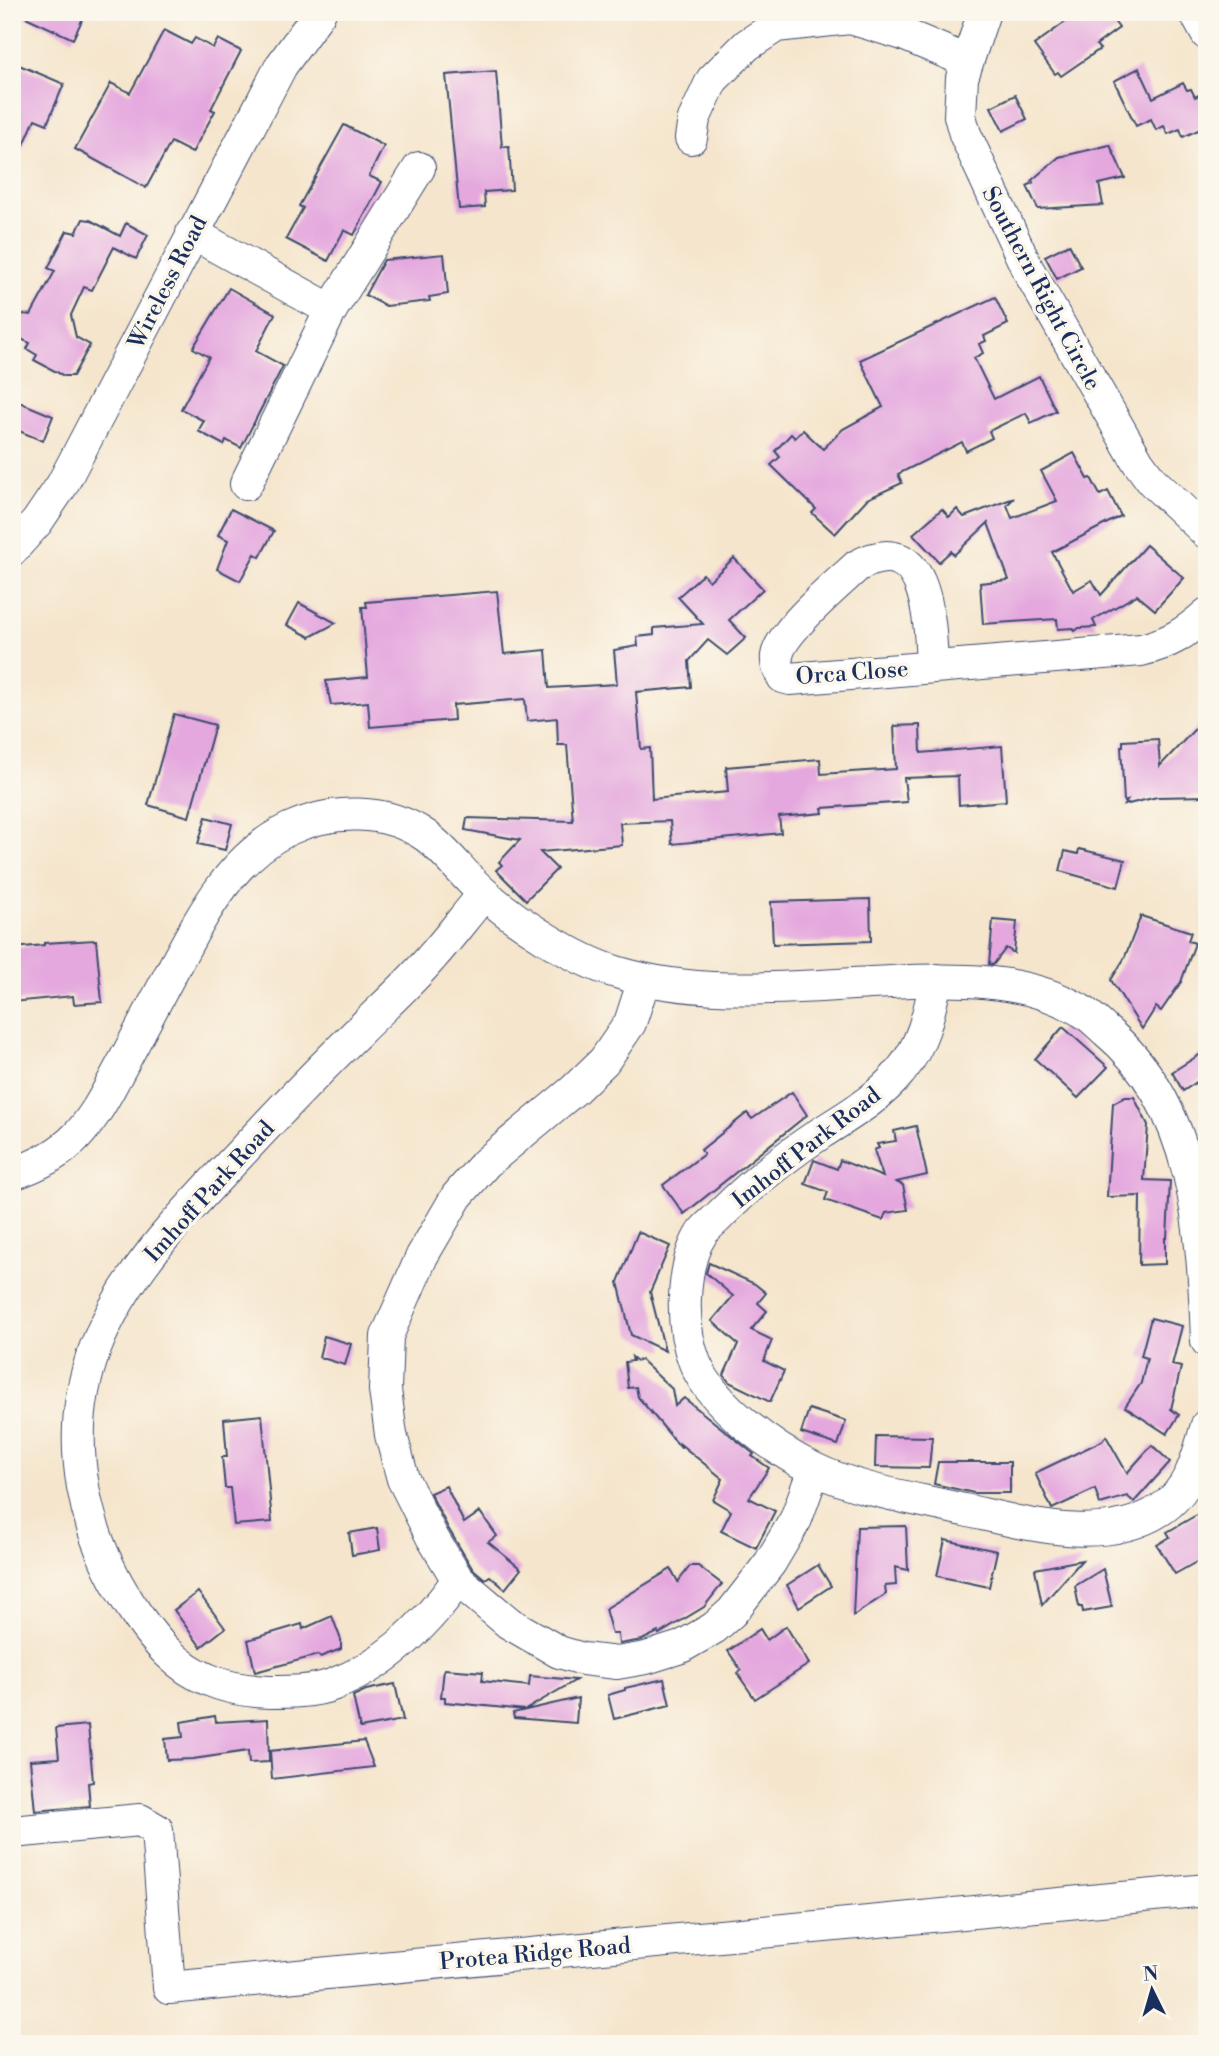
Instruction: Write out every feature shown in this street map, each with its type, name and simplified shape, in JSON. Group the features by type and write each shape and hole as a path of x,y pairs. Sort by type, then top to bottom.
{"street":[{"name":"Wireless Road","path":"12,550 37,522 62,485 281,66 320,12"},
{"name":"Southern Right Circle","path":"984,12 962,78 960,116 965,134 1027,268 1145,472 1207,533"},
{"path":"1195,12 1207,34"},
{"path":"691,138 694,119 712,80 747,46 776,26 850,18 903,34 967,61"},
{"path":"246,484 331,310 419,168"},
{"path":"192,233 331,310"},
{"name":"Orca Close","path":"932,666 928,610 922,588 907,563 895,557 883,556 857,566 788,633 778,656 778,667 783,677 790,679 1141,650 1184,634 1207,614"},
{"path":"12,1174 46,1161 77,1136 111,1086 202,914 227,879 260,846 291,828 331,816 379,816 424,834 457,864 484,894 531,928 610,971 677,987 718,989 936,979 997,984 1037,992 1081,1010 1127,1048 1156,1088 1181,1139 1193,1196 1205,1297 1207,1341"},
{"name":"Imhoff Park Road","path":"458,1580 440,1606 419,1629 361,1672 329,1686 287,1692 245,1691 207,1680 177,1662 146,1629 120,1591 99,1549 84,1501 79,1455 80,1401 95,1348 120,1297 175,1222 430,959 484,894"},
{"name":"Imhoff Park Road","path":"936,979 922,1037 899,1073 879,1093 807,1142 733,1202 702,1233 689,1261 685,1298 687,1334 695,1364 714,1392 742,1421 814,1469 906,1498 1059,1528 1098,1529 1129,1524 1159,1511 1182,1491 1197,1462 1207,1425"},
{"path":"644,980 629,1023 604,1061 574,1090 486,1163 457,1196 422,1256 387,1336 385,1390 391,1436 403,1479 432,1537 458,1580 509,1623 559,1652 583,1659 617,1663 646,1658 681,1647 714,1628 732,1612 771,1563 796,1519 814,1469"},
{"name":"Protea Ridge Road","path":"12,1832 140,1819 157,1830 169,1988 1207,1890"}],"building":[{"path":"15,12 86,12 73,39"},
{"path":"1079,12 1107,12 1119,28 1096,45 1100,49 1061,76 1058,72 1055,74 1034,45"},
{"path":"164,30 191,44 195,38 213,48 218,39 241,51 211,109 215,111 192,153 171,142 146,188 75,149 111,83 130,93"},
{"path":"12,62 64,84 47,124 35,119 12,173"},
{"path":"1139,68 1153,98 1183,83 1187,90 1191,89 1195,97 1207,91 1207,126 1183,137 1180,129 1168,134 1164,126 1156,130 1151,119 1136,126 1114,81"},
{"path":"496,71 502,147 509,146 512,190 484,192 485,207 459,209 446,75"},
{"path":"1015,95 1027,119 1003,131 991,107"},
{"path":"344,125 384,146 369,176 382,182 354,235 344,230 328,261 286,239 303,208 299,206"},
{"path":"1110,145 1125,178 1099,184 1103,205 1038,209 1027,186 1033,183 1032,180 1059,157"},
{"path":"83,219 120,236 126,223 148,235 136,259 114,247 92,290 84,287 71,315 76,337 90,345 73,376 64,376 34,360 37,355 27,349 30,343 23,340 15,329 22,314 31,315 55,271 48,268 67,231 76,233"},
{"path":"1069,244 1081,267 1057,279 1045,256"},
{"path":"444,254 448,294 429,297 430,301 386,306 365,295 384,260"},
{"path":"229,288 275,314 256,351 283,366 241,448 226,440 224,445 198,431 204,421 181,409 209,357 193,348"},
{"path":"995,297 1008,324 984,336 986,341 979,344 983,353 974,358 994,399 1039,376 1056,411 1031,423 1026,413 989,431 992,438 966,451 962,442 898,474 902,483 867,499 835,534 812,513 816,509 771,465 780,457 775,451 791,434 795,438 803,430 823,449 843,429 883,407 860,360"},
{"path":"12,399 53,416 43,441 12,428"},
{"path":"1074,453 1100,495 1108,491 1121,516 1052,552 1073,591 1092,580 1101,595 1146,545 1184,578 1155,610 1137,595 1093,620 1096,627 1079,628 1075,631 1073,628 1058,629 1057,619 983,624 980,583 1009,580 988,523 954,555 951,551 939,562 913,534 942,509 949,517 957,509 964,517 1014,498 1007,505 1012,518 1057,501 1041,471"},
{"path":"231,509 274,531 260,557 255,554 240,581 217,569 228,540 218,535"},
{"path":"734,558 763,589 729,620 746,638 727,655 708,640 689,661 691,687 636,692 641,749 650,748 652,799 728,792 726,767 820,759 821,774 896,769 894,726 920,725 921,753 1002,746 1006,801 959,805 958,776 904,778 907,802 822,808 823,813 779,817 781,833 672,844 670,821 620,823 622,845 540,852 557,869 526,900 496,870 502,865 499,862 520,840 465,830 467,818 573,821 567,745 558,745 557,718 527,721 525,699 453,705 454,720 370,727 368,702 331,705 326,681 368,677 362,607 367,607 366,602 497,591 504,654 546,650 549,688 617,684 614,650 638,646 637,637 654,635 654,628 703,624 678,597 703,574 709,581"},
{"path":"299,603 336,623 310,637 287,625"},
{"path":"174,714 215,725 189,817 148,805"},
{"path":"1207,716 1207,796 1157,797 1124,805 1127,801 1124,802 1123,741 1158,739 1160,766"},
{"path":"206,817 232,824 225,850 198,844"},
{"path":"1079,849 1125,860 1118,887 1060,871 1065,851 1078,854"},
{"path":"870,899 871,941 773,944 771,902"},
{"path":"1141,916 1191,932 1188,941 1195,943 1181,982 1161,1011 1156,1007 1142,1029 1111,980 1124,959"},
{"path":"993,920 1017,922 1014,953 1006,948 993,965 989,964"},
{"path":"96,940 102,1002 74,1004 73,996 12,1002 12,974 16,974 14,948"},
{"path":"1063,1027 1108,1067 1078,1098 1035,1059"},
{"path":"1207,1050 1207,1075 1183,1091 1172,1072"},
{"path":"792,1092 807,1115 684,1214 663,1185 704,1154 701,1150 747,1113 752,1119"},
{"path":"1125,1097 1134,1097 1148,1125 1144,1180 1170,1181 1165,1264 1139,1265 1140,1196 1107,1197 1113,1103"},
{"path":"916,1126 927,1175 896,1182 903,1185 908,1210 886,1213 883,1220 825,1200 828,1192 805,1184 814,1160 837,1169 840,1160 883,1177 874,1150 879,1148 877,1144 896,1141 894,1131"},
{"path":"638,1232 670,1246 650,1292 665,1351 631,1335 618,1282"},
{"path":"709,1263 755,1284 766,1293 758,1303 767,1311 751,1330 772,1340 764,1361 784,1371 770,1402 729,1382 724,1375 738,1344 712,1321 733,1296 706,1273"},
{"path":"1151,1318 1182,1326 1172,1365 1181,1367 1171,1409 1179,1415 1167,1434 1125,1407 1141,1383 1147,1358 1141,1356"},
{"path":"324,1336 351,1344 345,1365 319,1357"},
{"path":"632,1357 637,1361 641,1360 672,1389 675,1406 684,1398 769,1468 749,1498 775,1511 756,1548 721,1531 731,1511 713,1500 723,1479 680,1444 681,1448 638,1397 636,1387 628,1388 625,1362 633,1361"},
{"path":"809,1409 846,1421 838,1445 801,1433"},
{"path":"262,1415 272,1522 234,1525 230,1488 225,1488 222,1457 227,1457 224,1419"},
{"path":"876,1436 932,1437 929,1468 875,1467"},
{"path":"1106,1436 1127,1473 1152,1445 1170,1462 1134,1502 1127,1496 1100,1504 1095,1489 1052,1509 1035,1473 1102,1441"},
{"path":"938,1462 1010,1462 1010,1493 974,1493 934,1484"},
{"path":"446,1486 464,1523 480,1512 497,1536 488,1542 521,1569 505,1589 490,1576 485,1579 472,1568 448,1528 430,1493"},
{"path":"1200,1513 1207,1525 1207,1556 1175,1574 1157,1545 1170,1537 1167,1532"},
{"path":"906,1526 908,1570 895,1567 896,1585 885,1586 886,1594 853,1616 857,1527"},
{"path":"377,1528 380,1550 352,1555 349,1533"},
{"path":"945,1540 997,1551 989,1587 937,1576"},
{"path":"1082,1560 1042,1605 1035,1569"},
{"path":"818,1565 831,1586 799,1607 787,1585"},
{"path":"690,1566 698,1566 722,1584 704,1607 659,1634 658,1632 642,1640 619,1644 618,1634 612,1634 605,1609 671,1569 678,1582"},
{"path":"1103,1569 1112,1607 1083,1612 1082,1607 1079,1607 1075,1586"},
{"path":"198,1592 225,1628 201,1647 174,1610"},
{"path":"332,1616 341,1640 341,1649 320,1657 318,1655 255,1672 248,1640 302,1624 303,1629"},
{"path":"786,1626 809,1664 755,1699 737,1673 741,1670 728,1651 760,1629 767,1640"},
{"path":"444,1669 483,1672 482,1681 529,1686 530,1676 576,1680 525,1710 445,1702 445,1697 441,1697"},
{"path":"664,1679 670,1705 614,1719 608,1695"},
{"path":"395,1684 403,1720 360,1728 353,1696 366,1690"},
{"path":"578,1698 576,1723 514,1718 513,1713"},
{"path":"215,1716 216,1722 268,1719 269,1762 249,1763 248,1751 167,1760 165,1739 183,1737 181,1722"},
{"path":"88,1725 93,1782 88,1783 90,1806 35,1811 30,1760 59,1758 56,1728"},
{"path":"364,1741 374,1767 272,1779 270,1751"}]}
